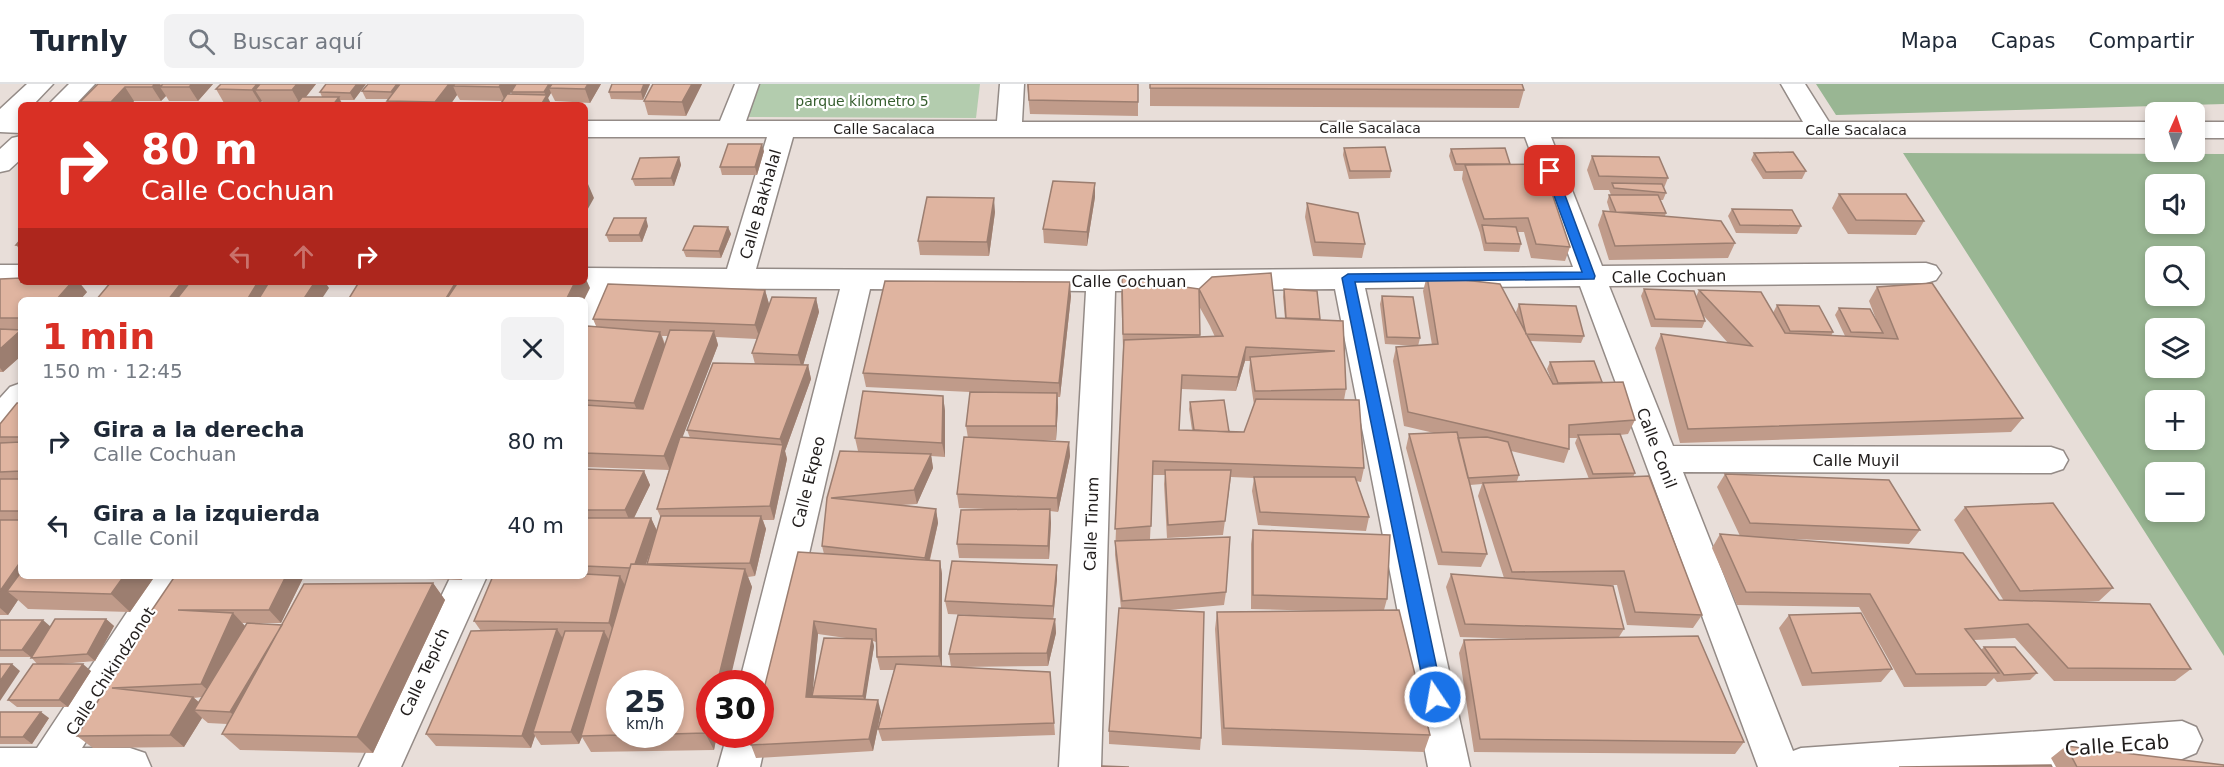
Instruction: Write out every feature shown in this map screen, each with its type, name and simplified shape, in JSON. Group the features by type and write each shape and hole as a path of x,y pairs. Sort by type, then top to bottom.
{"street":[{"path":"22,102 41,84"},
{"path":"65,102 83,84"},
{"path":"730,129 747,84"},
{"path":"1009,128 1012,84"},
{"path":"1793,84 1821,131"},
{"path":"0,123 18,106"},
{"path":"0,123 18,125"},
{"name":"Calle Conil","path":"1534,128 1779,767"},
{"name":"Calle Sacalaca","path":"588,129 2145,130"},
{"name":"Calle Bakhalal","path":"739,278 782,129"},
{"path":"2205,130 2224,130"},
{"path":"0,164 18,147"},
{"name":"Calle Cochuan","path":"596,278 1101,281 1926,273"},
{"path":"0,275 18,275"},
{"path":"588,313 596,278"},
{"path":"1348,278 1449,767"},
{"name":"Calle Ekpeo","path":"762,670 857,280"},
{"name":"Calle Tinum","path":"1080,767 1101,281"},
{"path":"0,420 18,399"},
{"name":"Calle Muyil","path":"1662,459 2051,460"},
{"name":"Calle Chikindzonot","path":"48,766 169,579"},
{"name":"Calle Tepich","path":"380,767 468,579"},
{"name":"Calle Ecab","path":"1801,767 2182,740"},
{"path":"739,767 744,748"},
{"path":"0,767 130,767"}],"green space":[{"name":"parque kilometro 5","path":"758,84 980,84 976,118 745,117"},
{"path":"1816,84 2224,84 2224,104 2145,102 2145,106 1836,115"},
{"path":"1903,153 2145,154 2145,162 2205,162 2205,154 2224,154 2224,656"}],"building":[{"path":"98,84 155,84 152,87 125,87 111,102 80,102"},
{"path":"163,84 192,84 189,87 160,87"},
{"path":"221,84 257,84 252,90 216,89"},
{"path":"260,84 297,84 292,90 255,90"},
{"path":"326,84 357,84 350,93 320,92"},
{"path":"368,84 397,84 391,92 362,91"},
{"path":"400,84 449,84 435,102 387,101"},
{"path":"455,84 501,84 499,87 453,86"},
{"path":"516,84 549,84 544,92 511,92"},
{"path":"552,84 588,84 585,89 549,88"},
{"path":"612,84 644,84 641,92 609,92"},
{"path":"653,84 692,84 682,102 644,101"},
{"path":"1028,84 1138,84 1138,102 1029,100"},
{"path":"1150,84 1522,84 1524,90 1150,88"},
{"path":"507,94 547,95 543,102 502,102"},
{"path":"302,97 339,97 335,102 298,102"},
{"path":"728,144 762,144 755,167 720,167"},
{"path":"1385,147 1391,171 1350,171 1344,148"},
{"path":"1505,148 1510,164 1456,164 1451,149"},
{"path":"1793,152 1806,171 1766,172 1754,153"},
{"path":"1592,156 1659,157 1668,178 1599,176"},
{"path":"679,157 671,178 632,179 640,158"},
{"path":"1542,164 1570,247 1536,244 1528,218 1484,219 1465,165"},
{"path":"1053,181 1095,183 1087,232 1043,229"},
{"path":"1612,183 1662,184 1666,193 1614,188"},
{"path":"1839,194 1906,194 1924,221 1856,220"},
{"path":"1609,195 1658,195 1666,213 1616,212"},
{"path":"927,197 994,198 987,242 918,241"},
{"path":"1307,203 1358,213 1365,244 1315,242"},
{"path":"1732,209 1792,210 1801,226 1740,225"},
{"path":"1603,211 1721,221 1735,243 1615,246"},
{"path":"614,218 646,218 639,235 606,235"},
{"path":"1482,225 1516,227 1521,244 1486,243"},
{"path":"694,226 728,227 719,251 683,250"},
{"path":"1271,273 1276,318 1343,321 1346,389 1255,391 1250,357 1335,351 1246,347 1238,377 1182,375 1179,430 1244,432 1256,399 1359,400 1364,468 1153,461 1151,526 1115,529 1124,340 1223,336 1199,289 1212,277"},
{"path":"1427,276 1500,284 1553,384 1623,382 1635,420 1569,425 1569,449 1408,412 1396,347 1438,344"},
{"path":"18,278 18,285 69,285 59,297 18,297 18,318 0,318 0,279"},
{"path":"1122,278 1199,289 1200,335 1123,334"},
{"path":"885,281 1070,282 1059,383 863,373"},
{"path":"1932,283 2023,418 1688,429 1661,334 1752,346 1699,290 1761,292 1785,333 1898,339 1877,287"},
{"path":"608,284 765,290 755,325 593,319"},
{"path":"108,285 180,285 170,297 98,297"},
{"path":"188,285 256,285 249,297 178,297"},
{"path":"267,285 313,285 305,297 260,297"},
{"path":"357,285 454,285 447,297 350,297"},
{"path":"456,285 574,285 568,297 448,297"},
{"path":"1284,289 1317,291 1320,319 1286,318"},
{"path":"1644,289 1694,291 1705,321 1655,319"},
{"path":"1382,296 1413,297 1420,338 1387,337"},
{"path":"772,297 816,298 798,355 752,353"},
{"path":"1519,304 1576,306 1584,336 1526,334"},
{"path":"1777,305 1819,306 1833,332 1790,331"},
{"path":"1839,308 1870,309 1883,333 1851,332"},
{"path":"588,326 660,332 634,403 588,400"},
{"path":"0,329 18,330 18,333 0,349"},
{"path":"670,330 714,331 664,456 588,453 588,405 643,409"},
{"path":"1594,361 1602,382 1558,383 1550,362"},
{"path":"713,363 808,365 780,439 687,430"},
{"path":"863,391 943,396 942,443 855,438"},
{"path":"970,392 1057,393 1056,426 966,426"},
{"path":"1224,400 1229,432 1194,430 1190,402"},
{"path":"18,403 18,437 0,437 0,424"},
{"path":"1457,432 1487,554 1442,552 1409,434"},
{"path":"1620,434 1635,473 1593,474 1578,435"},
{"path":"680,437 783,445 770,506 657,509"},
{"path":"964,437 1069,442 1057,498 957,494"},
{"path":"1487,437 1508,442 1519,475 1468,478 1458,438"},
{"path":"18,442 18,471 0,472 0,443"},
{"path":"840,451 931,454 914,490 831,498 936,509 925,558 822,546 827,498"},
{"path":"588,469 644,471 625,510 588,510"},
{"path":"1165,470 1231,470 1225,521 1168,525"},
{"path":"1725,474 1889,480 1920,530 1750,523"},
{"path":"1649,476 1702,615 1635,612 1624,571 1512,572 1483,483"},
{"path":"1254,477 1355,477 1369,517 1260,512"},
{"path":"0,479 18,479 18,511 0,511"},
{"path":"2053,503 2113,588 2020,591 1965,507"},
{"path":"1050,509 1048,546 957,544 961,510"},
{"path":"661,516 761,516 750,563 647,564"},
{"path":"588,518 651,518 635,564 631,564 630,568 588,566"},
{"path":"0,520 18,520 18,565 0,591"},
{"path":"1253,530 1390,535 1387,599 1253,595"},
{"path":"1720,534 1963,553 1999,600 2150,604 2191,669 2068,668 2028,624 1965,629 1999,673 1916,674 1870,594 1746,592"},
{"path":"1230,537 1226,592 1122,601 1115,541"},
{"path":"798,552 940,561 939,656 877,657 876,629 814,621 806,697 878,700 869,739 774,744 774,670 769,670"},
{"path":"952,561 1057,565 1053,606 945,601"},
{"path":"631,564 745,569 720,670 696,670 696,733 684,734 684,670 606,670 606,735 581,736"},
{"path":"588,574 620,576 609,623 474,621 492,579 588,579"},
{"path":"1451,574 1613,586 1624,629 1465,624"},
{"path":"18,576 18,579 122,579 111,594 7,591"},
{"path":"173,579 284,579 269,610 178,610 233,613 201,684 112,688 193,697 170,735 77,736"},
{"path":"433,583 357,737 222,734 304,584"},
{"path":"1119,608 1204,612 1201,738 1109,731"},
{"path":"1399,610 1430,735 1224,728 1217,612"},
{"path":"1861,613 1892,669 1812,673 1789,615"},
{"path":"958,615 1055,619 1047,653 949,654"},
{"path":"55,619 106,619 87,654 31,658"},
{"path":"0,620 43,620 22,650 0,650"},
{"path":"247,623 282,625 230,712 194,710"},
{"path":"557,629 522,736 426,734 471,631"},
{"path":"565,631 604,631 571,732 533,732"},
{"path":"1698,636 1744,742 1480,739 1464,640"},
{"path":"824,638 872,639 863,696 812,696"},
{"path":"1984,647 2015,647 2037,673 2004,675"},
{"path":"0,664 12,664 0,681"},
{"path":"33,664 83,664 59,700 8,700"},
{"path":"896,664 1050,672 1054,723 878,729"},
{"path":"0,712 41,712 23,737 0,737"},
{"path":"2066,746 2224,765 2224,767 2077,767"},
{"path":"2051,765 2052,767 1899,767"}],"route":[{"path":"1435,697 1348,278 1589,276 1550,171"}]}
